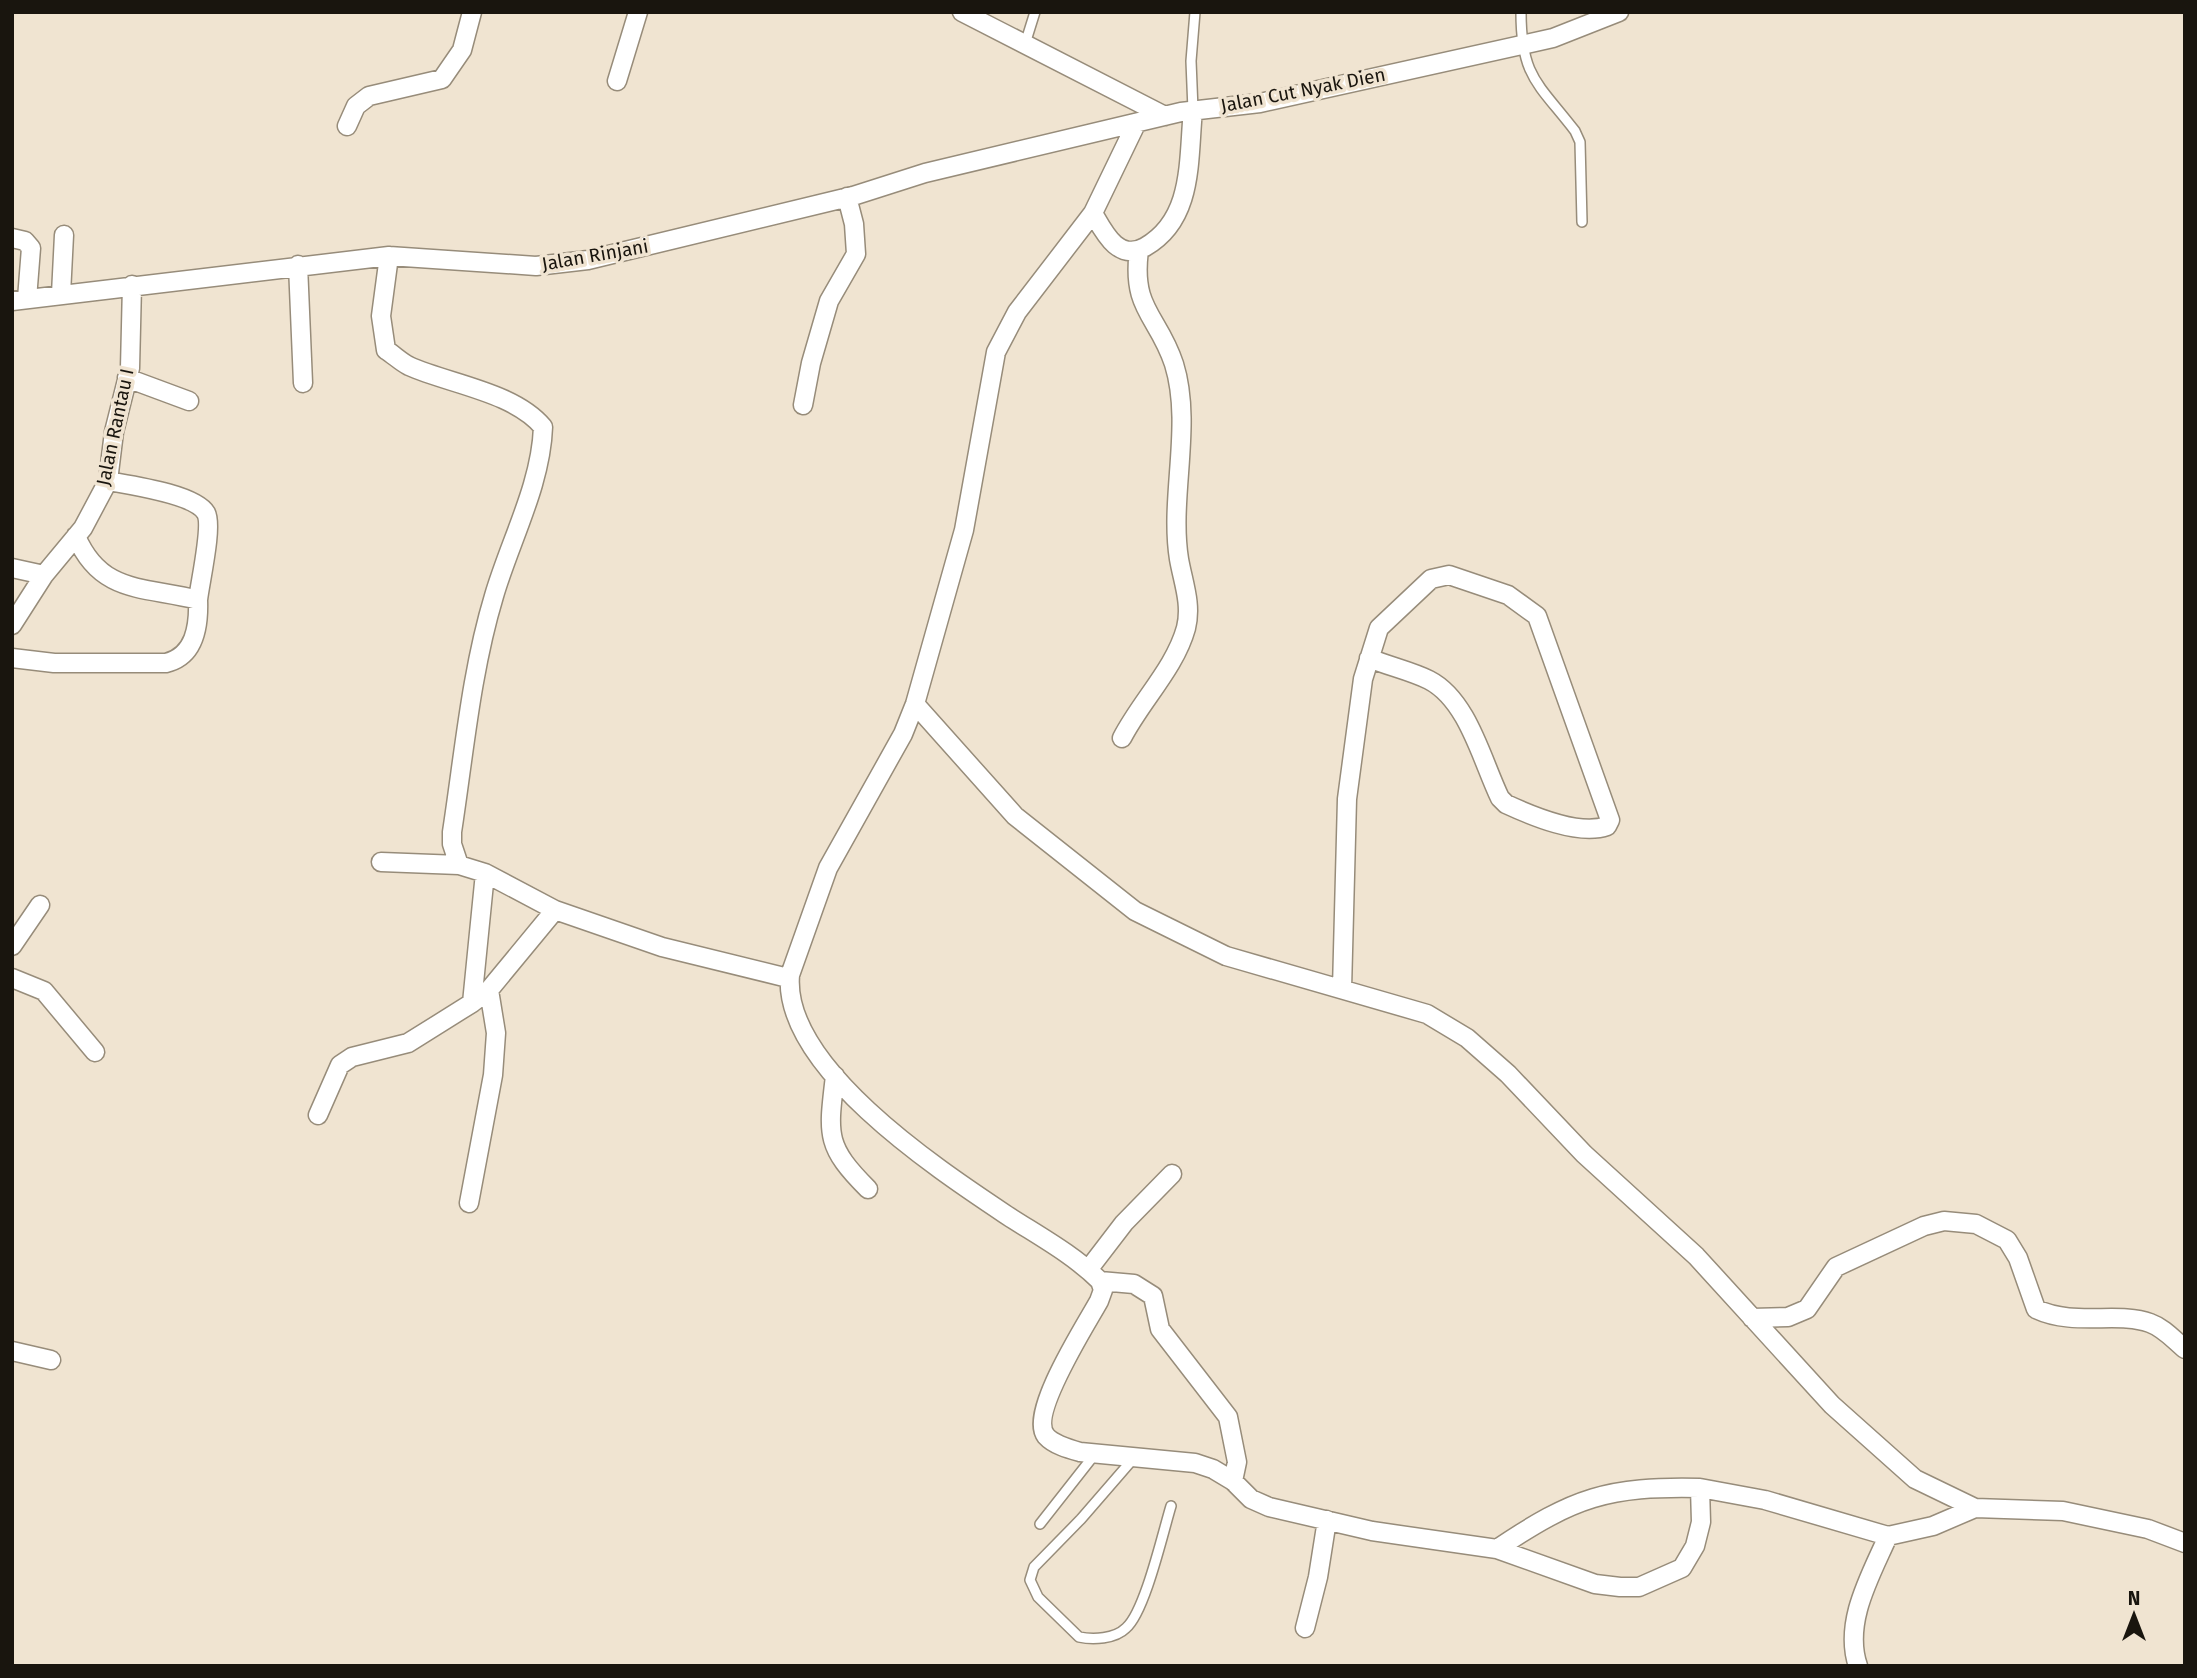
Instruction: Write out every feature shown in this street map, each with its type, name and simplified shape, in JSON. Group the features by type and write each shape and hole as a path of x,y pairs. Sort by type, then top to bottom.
{"street":[{"path":"347,126 356,106 369,96 442,79 462,50 472,12"},
{"path":"617,81 638,12"},
{"name":"Jalan Cut Nyak Dien","path":"1165,116 1193,110 1260,103 1521,45 1575,31 1619,12"},
{"path":"968,14 1165,116"},
{"path":"1093,213 1109,240 1121,250 1139,250 1170,229 1181,205 1188,173 1193,110"},
{"name":"Jalan Rinjani","path":"19,300 389,256 536,266 559,264 601,257 847,197 925,173 1165,116"},
{"path":"1136,124 1093,213 1017,312 996,352 964,530 915,704 903,734 828,867 790,975 789,996 812,1050 853,1097 913,1147 1094,1275 1134,1284 1153,1296 1160,1329 1228,1417 1237,1462 1233,1481"},
{"path":"803,405 811,363 829,301 856,254 854,224 847,197"},
{"path":"61,294 64,234"},
{"path":"12,238 25,241 31,248 19,300"},
{"path":"1122,738 1172,657 1186,628 1188,605 1175,528 1181,415 1177,381 1173,362 1139,291 1139,250"},
{"path":"389,256 381,316 386,350 408,365 510,404 534,416 543,427 542,442 523,511 494,597 474,687 452,832 452,844 459,865"},
{"path":"298,265 303,383"},
{"name":"Jalan Rantau I","path":"12,625 44,575 76,536 108,481 114,432 127,378 132,285"},
{"path":"127,378 189,401"},
{"path":"12,658 54,663 166,663 180,660 197,630 198,600 208,527 205,512 166,493 108,481"},
{"path":"76,536 86,559 120,585 198,600"},
{"path":"12,568 44,575"},
{"path":"1342,989 1347,799 1354,731 1369,658 1379,628 1431,579 1450,575 1508,595 1537,616 1583,749 1607,804 1610,820 1607,826 1599,829 1574,827 1506,804 1500,799 1458,704 1429,680 1369,658"},
{"path":"915,704 1014,816 1135,911 1226,956 1427,1014 1466,1038 1507,1074 1584,1154 1696,1255 1832,1405 1915,1479 1975,1508 2063,1511 2148,1529 2185,1542"},
{"path":"381,862 459,865 485,873 555,910 662,947 771,976 790,975"},
{"path":"472,1003 485,873"},
{"path":"12,946 40,905"},
{"path":"318,1115 340,1065 352,1057 408,1044 472,1003 489,989 555,910"},
{"path":"12,978 44,991 95,1052"},
{"path":"470,1203 493,1076 496,1032 489,989"},
{"path":"835,1076 830,1113 834,1151 868,1189"},
{"path":"1094,1275 1124,1223 1172,1174"},
{"path":"1752,1318 1788,1317 1807,1308 1836,1267 1924,1226 1955,1221 1976,1224 2007,1240 2018,1258 2036,1309 2064,1317 2148,1322 2167,1332 2185,1349"},
{"path":"1094,1275 1103,1290 1059,1372 1042,1428 1046,1436 1065,1447 1095,1454 1195,1464 1213,1469 1233,1481 1251,1499 1269,1507 1371,1531 1497,1549 1595,1584 1639,1587 1682,1568 1695,1546 1701,1522 1700,1488"},
{"path":"12,1351 51,1360"},
{"path":"1497,1549 1546,1517 1577,1502 1604,1493 1654,1487 1700,1488 1765,1500 1888,1536 1933,1526 1975,1508"},
{"path":"1305,1628 1318,1577 1327,1520"},
{"path":"1858,1666 1853,1652 1857,1611 1888,1536"}],"lane":[{"path":"1025,44 1035,12"},
{"path":"1193,110 1191,61 1195,12"},
{"path":"1521,12 1521,45 1527,68 1575,131 1580,142 1582,222"},
{"path":"1040,1524 1095,1454"},
{"path":"1133,1458 1082,1519 1034,1567 1030,1580 1038,1597 1079,1637 1114,1635 1127,1628 1146,1590 1171,1506"}]}
